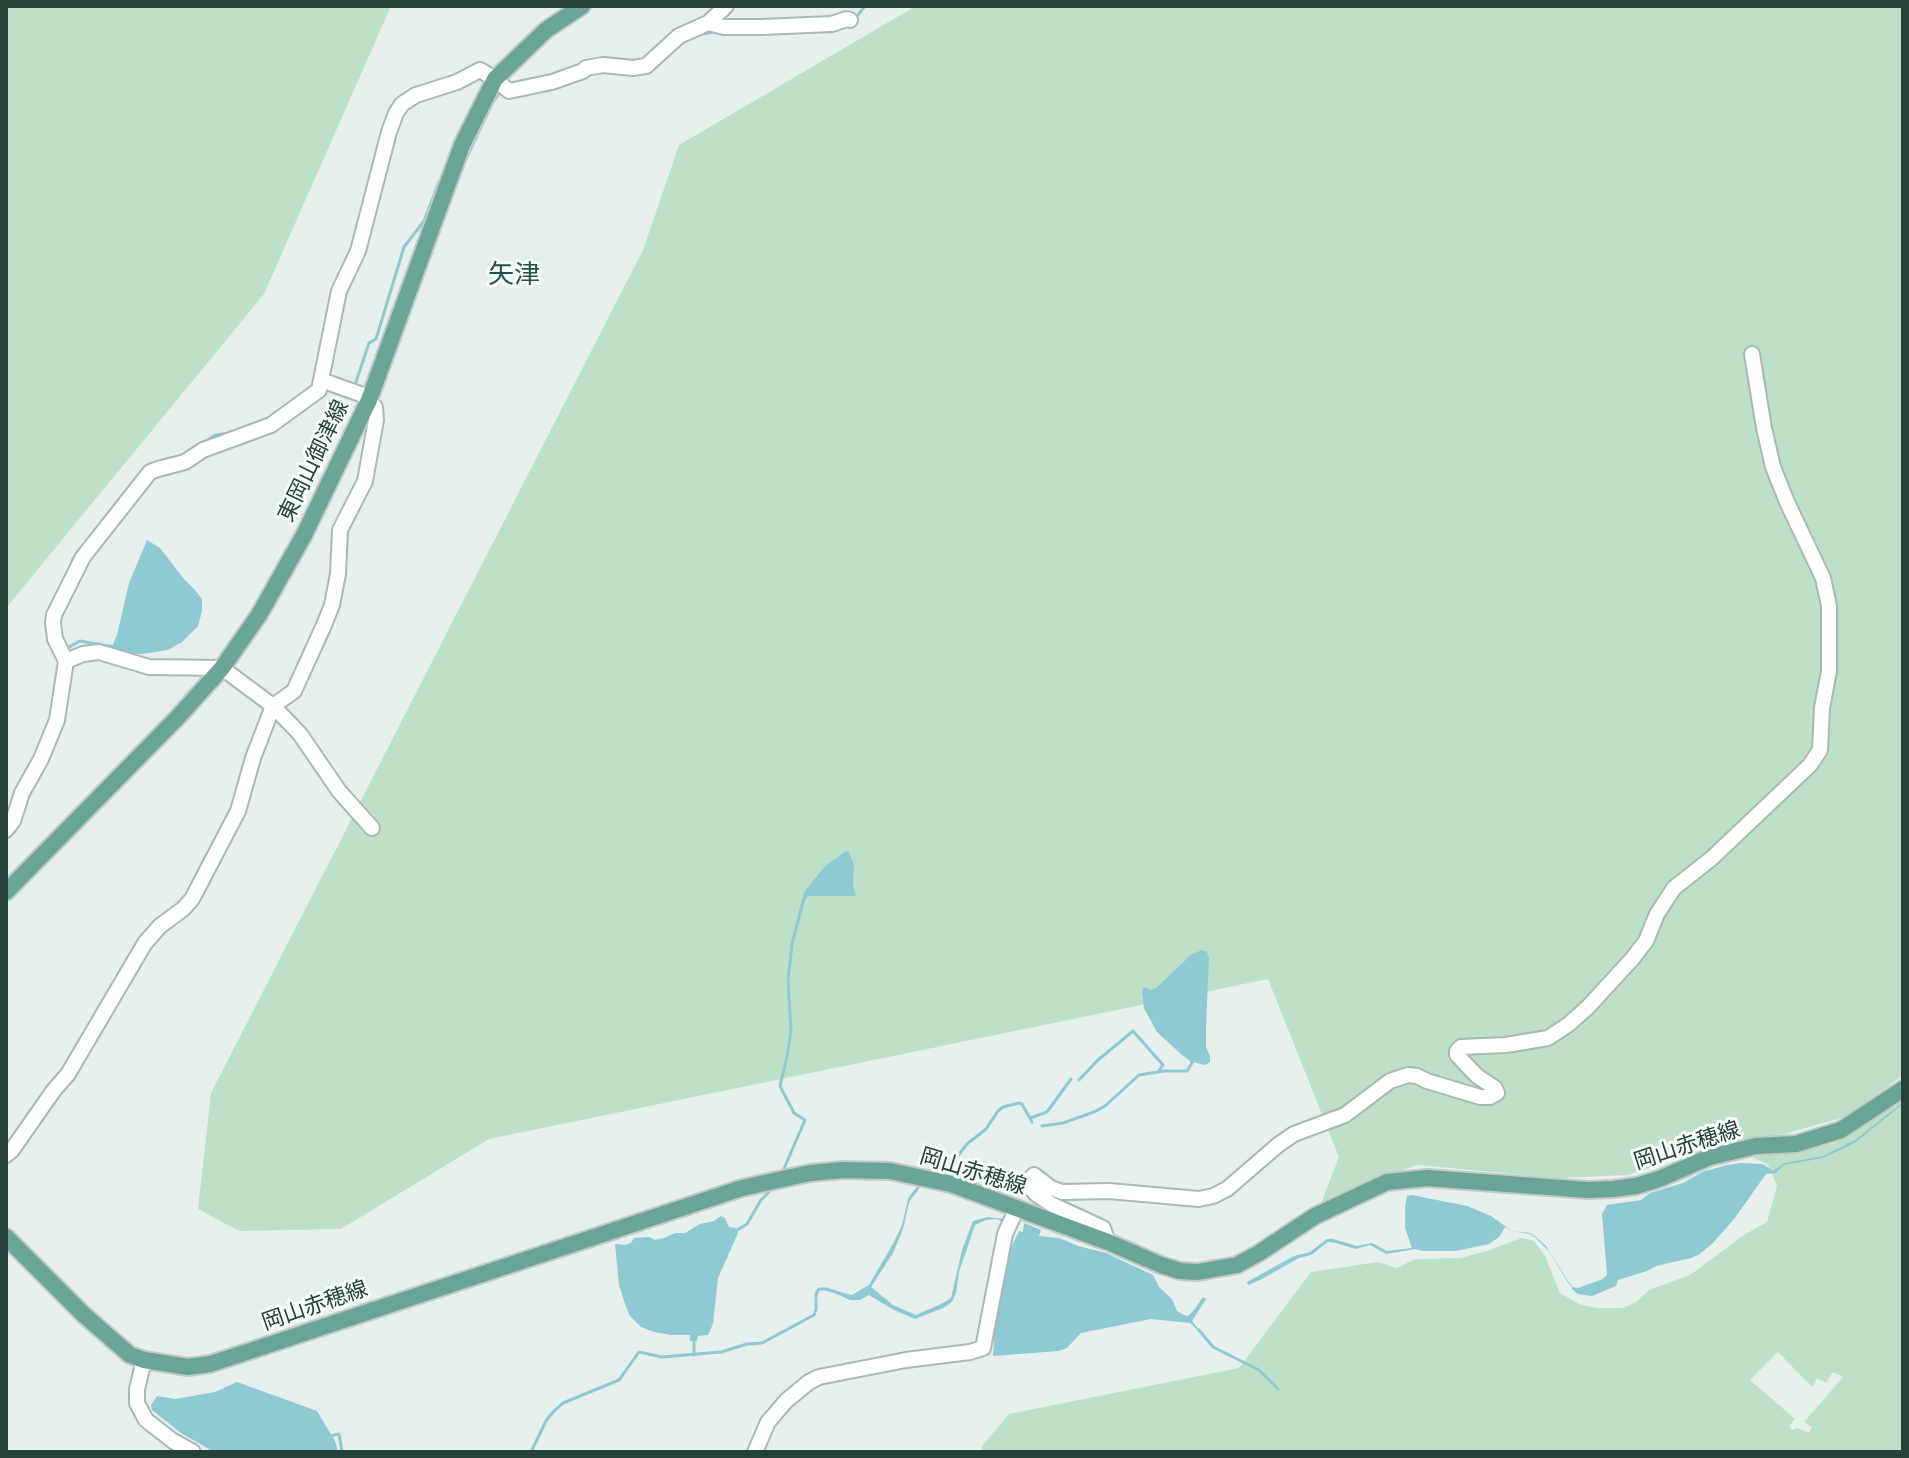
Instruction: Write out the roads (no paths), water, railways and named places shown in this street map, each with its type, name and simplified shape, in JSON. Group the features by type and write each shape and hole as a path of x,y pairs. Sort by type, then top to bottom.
{"main road":[{"name":"東岡山御津線","path":"6,892 178,717 222,668 259,615 304,535 358,393 462,145 495,79 546,30 582,6"},
{"name":"岡山赤穂線","path":"6,1237 83,1314 130,1355 188,1367 210,1364 742,1188 810,1173 890,1171 951,1184 1161,1265 1198,1272 1237,1265 1315,1216 1387,1182 1427,1178 1588,1190 1636,1186 1710,1157 1756,1146 1796,1144 1841,1130 1903,1089"}],"street":[{"path":"6,830 54,732 66,661 52,631 54,615 90,545 150,472 185,462 203,450 271,425 320,385 339,291 364,235 389,132 399,108 416,95 457,82 480,70 509,91 552,82 586,68 603,65 646,66 679,36 708,23 726,6"},
{"path":"708,23 724,27 761,27 832,24 850,20"},
{"path":"1108,1242 1103,1228 1036,1194 1029,1186 1030,1179 1034,1175 1062,1192 1109,1191 1199,1199 1227,1189 1294,1134 1345,1115 1390,1081 1408,1075 1417,1076 1480,1097 1490,1097 1497,1093 1495,1088 1477,1076 1457,1055 1457,1051 1461,1047 1506,1045 1548,1038 1569,1024 1633,958 1646,941 1657,914 1674,888 1712,858 1810,765 1820,750 1822,708 1829,671 1829,606 1823,578 1773,467 1752,354"},
{"path":"6,1155 68,1074 145,943 192,899 238,811 253,758 273,706 294,691 332,605 338,574 340,530 365,481 376,420 375,407 358,393 320,385"},
{"path":"66,661 99,652 149,667 222,668 273,706 300,734 339,791 372,828"},
{"path":"755,1452 768,1422 777,1411 809,1382 819,1377 983,1348 1005,1234 1017,1208"},
{"path":"144,1360 137,1403 146,1420 193,1452"}],"water":[{"path":"147,540 160,548 202,599 202,611 198,626 182,642 168,650 123,653 112,650 113,644 129,583"},
{"path":"846,851 854,866 856,896 808,896 805,900 805,891 825,866"},
{"path":"1202,950 1207,952 1209,958 1206,1047 1210,1062 1205,1065 1192,1062 1157,1032 1144,1008 1142,991 1144,987 1151,990 1156,988 1192,954"},
{"path":"1903,1102 1845,1148 1823,1158 1784,1165 1776,1173 1766,1174 1734,1219 1698,1255 1618,1280 1616,1286 1592,1296 1578,1294 1572,1289 1549,1251 1536,1238 1512,1231 1535,1236 1546,1246 1568,1281 1578,1288 1607,1275 1602,1214 1607,1205 1641,1200 1650,1193 1727,1165 1763,1164 1773,1171 1784,1163 1823,1156 1855,1140"},
{"path":"912,1194 893,1253 871,1287 893,1305 916,1315 951,1298 962,1250 973,1221 988,1217 1004,1219 1003,1222 986,1220 975,1225 952,1302 915,1319 869,1295 860,1300 850,1300 835,1293 852,1295 869,1285 894,1242"},
{"path":"1412,1195 1467,1206 1491,1216 1512,1231 1505,1227 1499,1237 1489,1244 1456,1251 1415,1249 1386,1254 1370,1245 1356,1249 1328,1242 1311,1255 1299,1258 1260,1280 1248,1285 1247,1282 1294,1256 1310,1252 1327,1239 1357,1246 1372,1243 1387,1251 1412,1248 1405,1228 1405,1207 1407,1196"},
{"path":"721,1216 738,1233 718,1278 713,1324 708,1335 690,1341 690,1335 672,1335 641,1327 630,1316 619,1285 615,1244 625,1245 634,1238 649,1237 655,1240 685,1233"},
{"path":"1024,1223 1041,1230 1039,1236 1059,1238 1106,1253 1153,1275 1159,1287 1172,1299 1177,1311 1184,1315 1188,1316 1203,1297 1206,1299 1192,1321 1204,1336 1190,1323 1151,1319 1081,1333 1067,1348 1058,1351 993,1356 995,1321 1011,1248 1019,1231 1023,1232"},
{"path":"237,1382 317,1411 338,1452 214,1452 181,1433 152,1410 151,1405 157,1396 175,1399 215,1392"}],"waterway":[{"path":"855,19 865,6"},
{"path":"698,35 718,31"},
{"path":"462,167 500,92"},
{"path":"355,385 369,343 376,339 404,247 424,221 439,182 443,180"},
{"path":"202,444 215,435 231,433"},
{"path":"70,568 82,548"},
{"path":"69,647 80,641 114,647"},
{"path":"783,1171 805,1120 794,1113 780,1086 791,1031 788,980 792,944 804,898"},
{"path":"1079,1080 1133,1031 1163,1065 1158,1072"},
{"path":"1042,1126 1063,1123 1094,1112 1139,1075 1187,1071 1191,1059"},
{"path":"1030,1118 1047,1112 1071,1079"},
{"path":"953,1162 1003,1107 1022,1104 1032,1122"},
{"path":"734,1232 747,1224 761,1200 773,1188"},
{"path":"910,1198 918,1188"},
{"path":"531,1452 553,1412 563,1403 619,1380 639,1352 662,1357 721,1352 762,1343 814,1315 819,1289 839,1293"},
{"path":"1199,1330 1213,1347 1259,1370 1278,1389"},
{"path":"694,1339 694,1355"},
{"path":"331,1436 339,1434 342,1452"}],"district":[{"name":"矢津","path":"514,275"}]}
